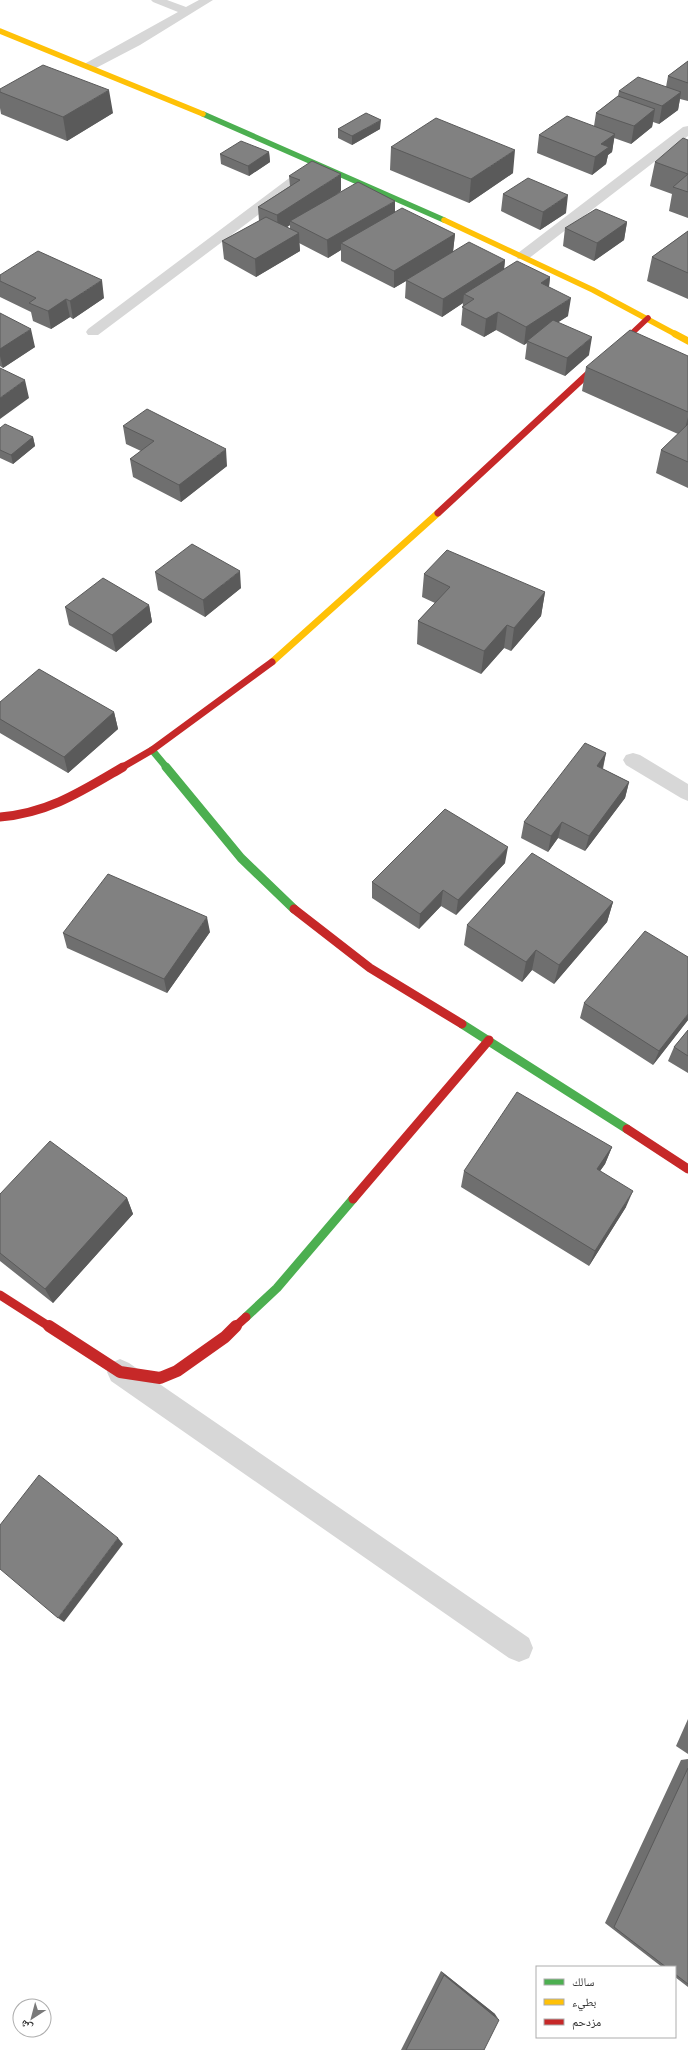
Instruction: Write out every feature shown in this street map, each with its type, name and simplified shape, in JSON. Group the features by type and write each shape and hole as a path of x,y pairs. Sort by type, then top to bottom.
{"street":[{"path":"158,0 188,12"},
{"path":"90,66 136,42 207,0"},
{"path":"0,31 90,66 319,163 523,256 648,318 688,341"},
{"path":"523,256 688,130"},
{"path":"94,332 319,163"},
{"path":"0,817 22,815 64,801 152,750 279,656 379,567 648,318"},
{"path":"152,750 242,858 300,916 370,968 489,1040 688,1169"},
{"path":"633,760 688,793"},
{"path":"120,1372 160,1378 177,1370 225,1337 252,1313 277,1288 489,1040"},
{"path":"0,1295 120,1372 519,1648"}],"building":[{"path":"688,61 688,83 668,76"},
{"path":"43,65 109,90 63,117 0,92 0,89"},
{"path":"638,77 681,92 662,106 619,91"},
{"path":"618,96 655,109 634,126 596,113"},
{"path":"366,113 381,120 352,136 338,129"},
{"path":"567,116 615,134 601,144 609,147 595,157 539,135"},
{"path":"436,118 515,150 471,179 391,147"},
{"path":"683,138 688,140 688,174 655,162"},
{"path":"241,141 269,152 248,166 220,154"},
{"path":"312,161 341,174 277,215 258,207 300,180 289,176"},
{"path":"688,174 688,192 673,187"},
{"path":"528,178 568,195 543,212 503,194"},
{"path":"358,182 395,201 327,240 290,221"},
{"path":"402,208 455,234 394,271 341,243"},
{"path":"596,209 627,222 597,243 565,228"},
{"path":"266,217 299,233 255,259 222,241"},
{"path":"688,231 688,273 652,257"},
{"path":"469,242 505,260 443,299 406,280"},
{"path":"38,251 102,280 70,301 66,299 48,311 29,303 36,298 0,281 0,275"},
{"path":"517,261 550,277 541,283 571,298 526,327 498,312 486,319 462,307 474,299 464,294"},
{"path":"0,313 31,329 0,349"},
{"path":"553,320 592,337 567,358 527,341"},
{"path":"630,330 688,356 688,412 586,367"},
{"path":"0,368 25,380 0,398"},
{"path":"147,409 226,449 179,485 130,459 154,441 123,426"},
{"path":"5,424 33,437 11,455 0,450 0,428"},
{"path":"688,424 688,462 661,450"},
{"path":"192,544 240,571 203,600 155,572"},
{"path":"447,550 545,592 514,628 507,625 484,651 418,621 450,587 424,574"},
{"path":"103,578 149,605 112,635 65,607"},
{"path":"39,669 114,712 64,757 0,719 0,702"},
{"path":"585,743 606,753 597,766 629,782 589,836 562,822 551,836 524,822"},
{"path":"445,809 508,847 458,900 443,890 420,914 372,882"},
{"path":"532,853 613,902 559,965 536,950 526,962 467,925"},
{"path":"108,874 207,917 164,979 63,933"},
{"path":"645,931 688,957 688,1014 659,1051 584,1003"},
{"path":"688,1030 688,1056 674,1047"},
{"path":"517,1092 612,1147 597,1169 633,1191 595,1251 464,1171"},
{"path":"50,1141 127,1198 45,1289 0,1253 0,1194"},
{"path":"39,1475 118,1538 58,1618 0,1569 0,1525"},
{"path":"688,1768 688,1984 676,1975 676,1966 665,1966 614,1927"},
{"path":"444,1975 499,2020 484,2050 406,2050"}],"traffic: fast":[{"path":"203,114 444,220"},
{"path":"152,750 241,858 294,909"},
{"path":"462,1024 627,1129"},
{"path":"246,1317 277,1288 353,1199"}],"traffic: slow":[{"path":"0,31 203,114"},
{"path":"444,220 593,290 688,341"},
{"path":"272,662 438,513"}],"traffic: jam":[{"path":"438,513 648,318"},
{"path":"0,817 22,815 64,801 152,750 272,662"},
{"path":"294,909 370,968 462,1024"},
{"path":"353,1199 489,1040"},
{"path":"627,1129 688,1169"},
{"path":"0,1295 120,1372 160,1378 177,1371 225,1337 246,1317"}]}
